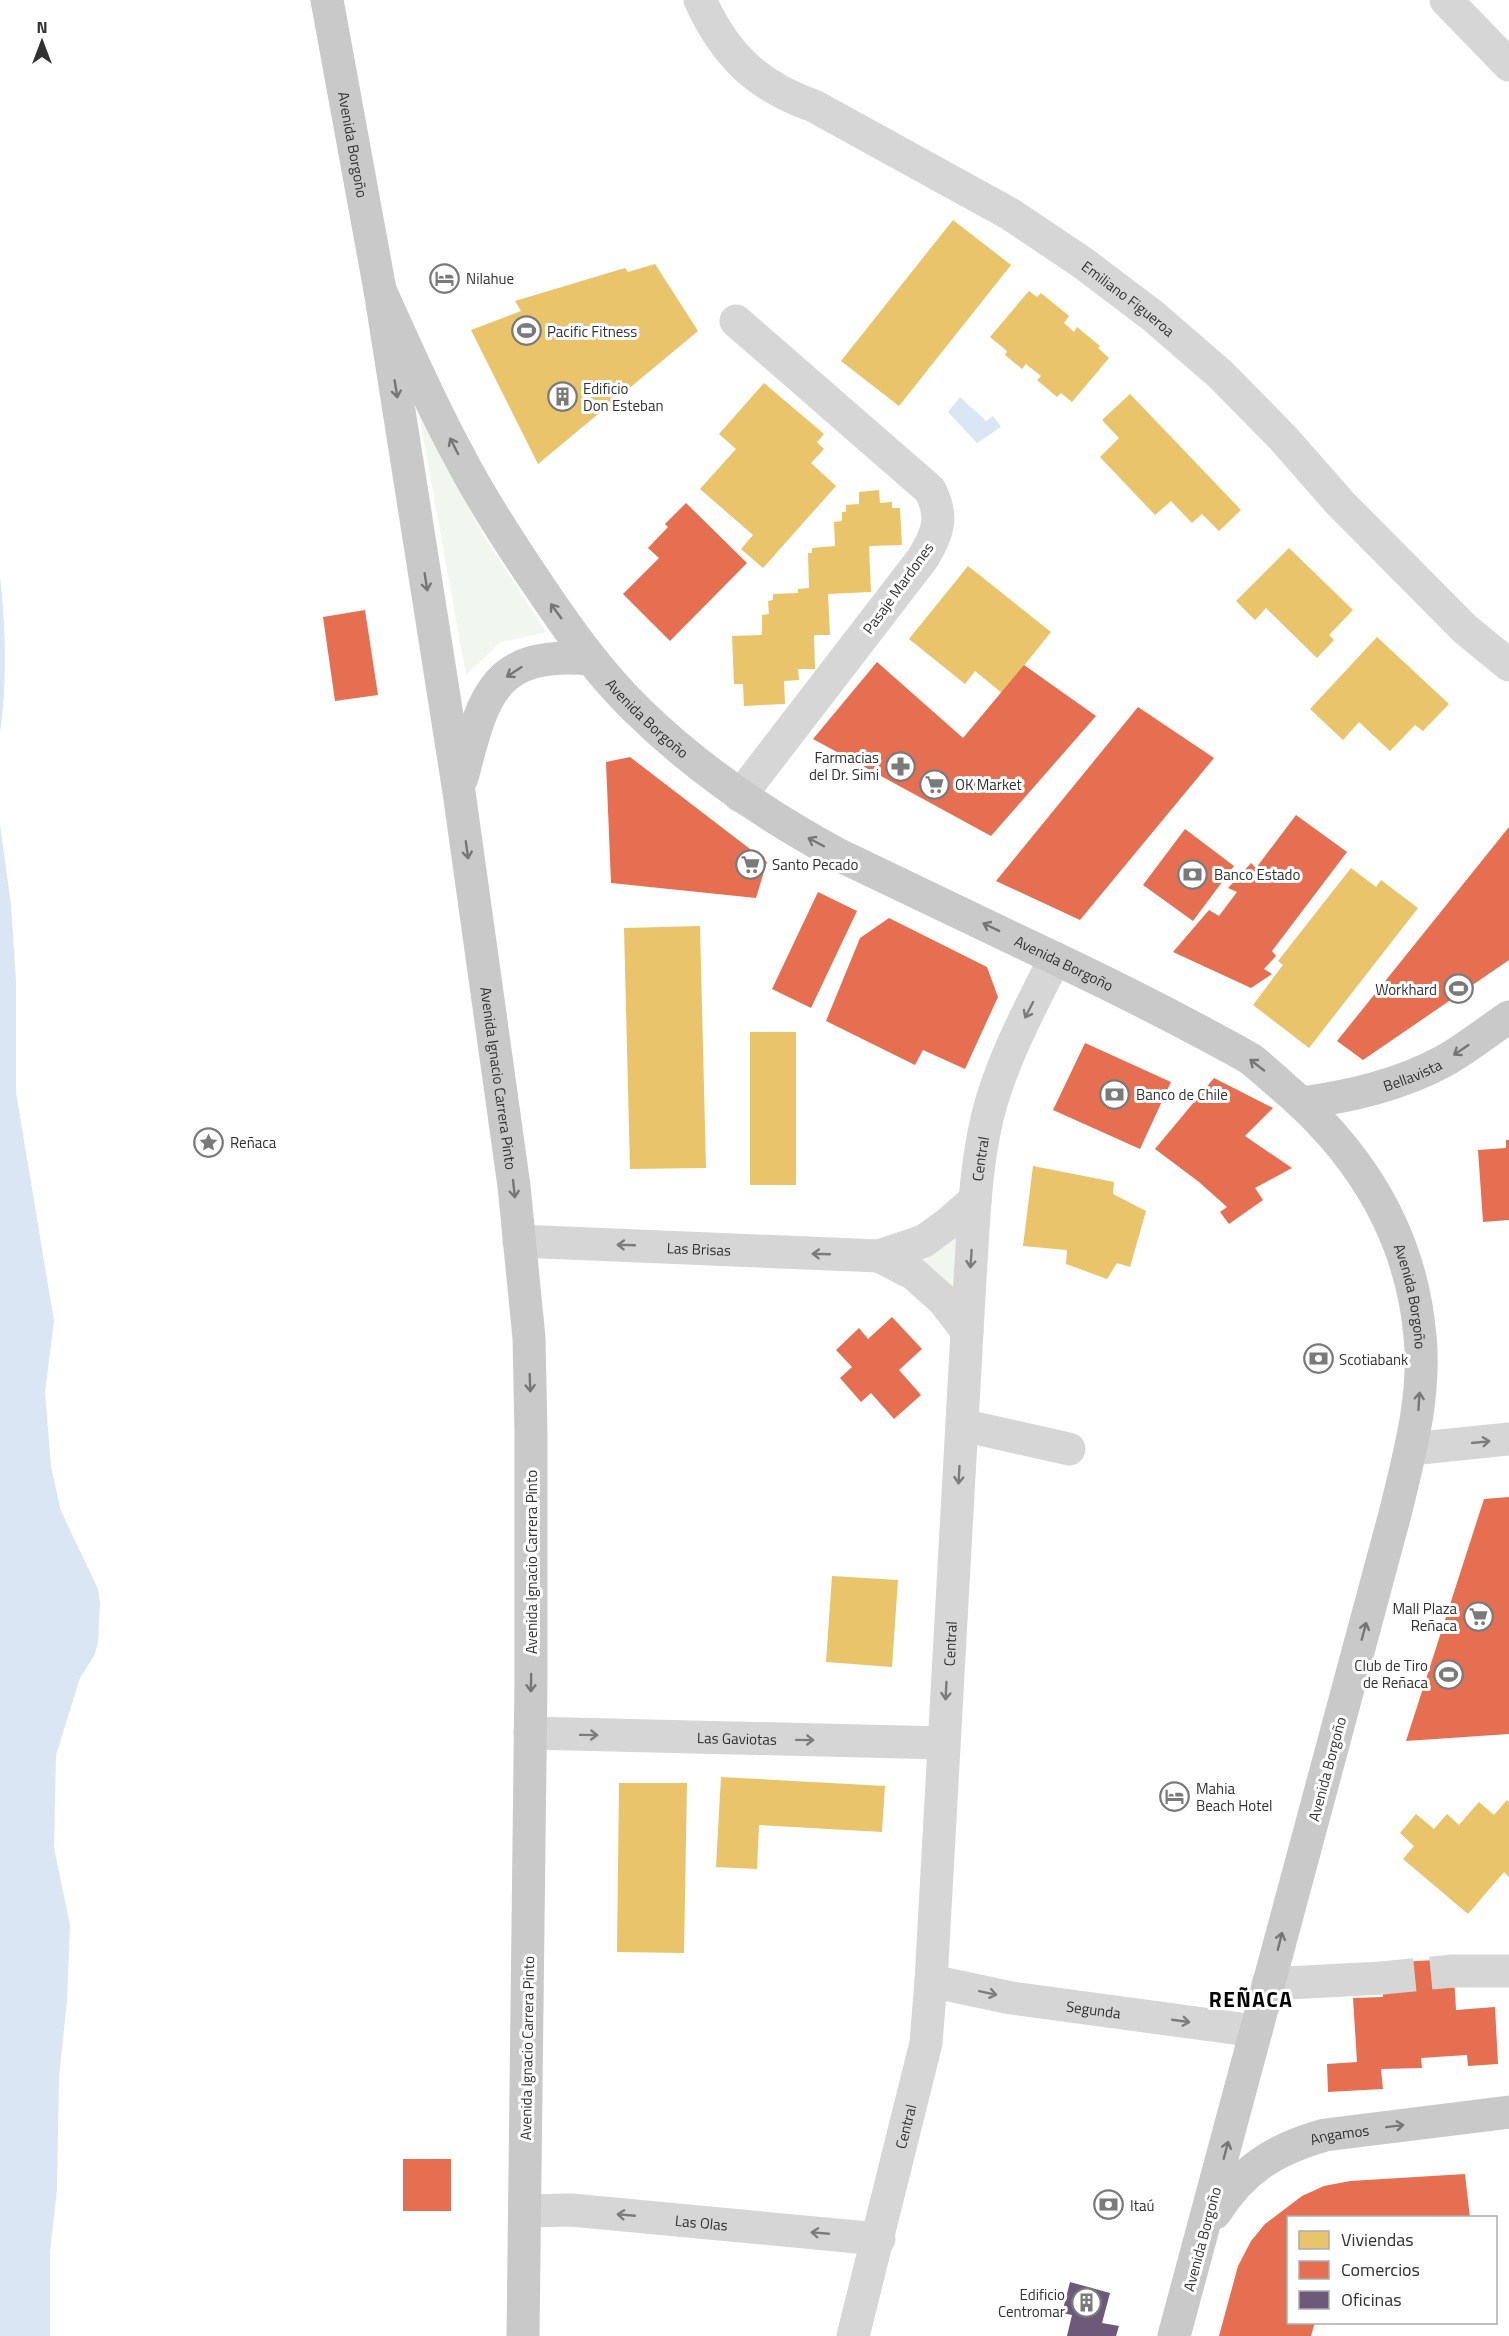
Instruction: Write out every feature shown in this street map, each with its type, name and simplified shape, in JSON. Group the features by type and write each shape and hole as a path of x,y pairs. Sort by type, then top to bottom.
{"main road":[{"name":"Avenida Borgoño","path":"327,0 380,290 459,792"},
{"name":"Avenida Borgoño","path":"380,290 463,464 502,532 591,659 645,717 687,755 740,796 789,827 839,855 1176,1018 1251,1060 1302,1103 1329,1129 1354,1159 1375,1192 1406,1262 1415,1298 1420,1336 1421,1374 1418,1412 1411,1449 1374,1595 1174,2336"},
{"path":"459,792 478,718 485,700 497,685 512,672 529,663 559,657 591,659"},
{"name":"Avenida Ignacio Carrera Pinto","path":"459,792 514,1186 529,1338 530,1733 524,2336"},
{"name":"Bellavista","path":"1302,1103 1362,1092 1417,1074 1445,1060 1509,1017"},
{"name":"Angamos","path":"1205,2227 1226,2195 1255,2166 1277,2152 1300,2142 1325,2134 1509,2112"}],"street":[{"name":"Emiliano Figueroa","path":"700,0 712,27 730,52 758,78 792,98 814,106 1010,214 1083,263 1153,316 1220,375 1282,437 1340,503 1465,629 1509,665"},
{"path":"1446,0 1509,65"},
{"name":"Pasaje Mardones","path":"736,321 930,490 937,504 939,519 934,540 923,558 740,796"},
{"name":"Central","path":"853,2336 926,2043 975,1200 992,1101 1011,1046 1055,958"},
{"name":"Las Brisas","path":"519,1240 879,1256 924,1240 950,1222 975,1200"},
{"name":"Las Brisas","path":"879,1256 914,1274 943,1300 967,1331"},
{"path":"962,1425 1069,1449"},
{"path":"1411,1449 1509,1439"},
{"name":"Las Gaviotas","path":"530,1733 943,1743"},
{"path":"1453,1971 1509,1971"},
{"path":"1269,1984 1382,1978"},
{"name":"Segunda","path":"931,1981 1011,1998 1256,2031"},
{"name":"Las Olas","path":"525,2211 571,2210 879,2239"}],"shaded area":[{"path":"419,414 485,538 546,632 501,642 466,675"},
{"path":"957,1235 952,1291 908,1259"}],"water":[{"path":"960,397 986,421 993,416 1001,427 977,443 948,412"},
{"path":"0,577 5,655 0,733"},
{"path":"0,824 11,905 16,981 16,1092 54,1321 45,1392 51,1467 61,1511 98,1589 100,1603 98,1643 94,1656 80,1678 56,1755 54,1848 70,1925 67,2001 59,2077 57,2189 50,2252 50,2336 0,2336"}],"building: Viviendas":[{"path":"953,220 1011,265 899,406 841,361"},
{"name":"Edificio Don Esteban","path":"655,264 698,331 538,464 471,330 521,311 515,301 625,268 628,272"},
{"path":"1029,291 1037,297 1041,293 1069,316 1064,323 1074,332 1077,327 1100,346 1098,348 1109,358 1072,402 1061,393 1057,397 1037,380 1041,376 1026,364 1022,369 1005,355 1007,351 990,337"},
{"path":"764,383 824,434 817,442 824,449 811,463 836,486 763,568 741,549 753,535 700,489 736,449 719,434"},
{"path":"1130,394 1241,510 1219,531 1202,514 1192,523 1171,501 1155,515 1100,457 1119,438 1102,420"},
{"path":"879,490 880,503 892,502 892,508 900,508 902,545 869,546 871,592 828,594 830,635 814,635 815,669 798,669 799,680 784,681 785,704 744,706 743,684 734,684 732,636 762,635 762,615 769,614 768,601 773,600 773,594 798,593 798,589 809,588 808,553 812,553 812,548 835,546 834,522 842,521 842,512 846,512 846,505 859,504 859,492"},
{"path":"1289,548 1353,610 1329,635 1334,640 1317,658 1266,608 1255,620 1236,601"},
{"path":"968,566 1051,632 1002,693 975,671 965,684 909,639"},
{"path":"1377,637 1449,704 1423,731 1415,725 1390,751 1359,722 1343,740 1310,709"},
{"path":"1351,868 1376,887 1381,880 1418,908 1309,1048 1253,1005 1283,965 1278,961"},
{"path":"700,926 706,1168 630,1169 624,928"},
{"path":"750,1032 796,1032 796,1185 750,1185"},
{"path":"1033,1166 1114,1182 1113,1194 1146,1211 1130,1267 1117,1263 1107,1279 1066,1264 1067,1250 1023,1246"},
{"path":"832,1576 898,1580 892,1667 826,1662"},
{"path":"721,1777 885,1786 882,1832 759,1825 757,1869 716,1867"},
{"path":"619,1783 687,1783 684,1953 617,1952"},
{"path":"1507,1800 1509,1802 1509,1877 1504,1872 1468,1914 1403,1859 1414,1846 1400,1833 1416,1814 1434,1829 1447,1814 1459,1825 1479,1802 1494,1815"}],"building: Comercios":[{"path":"686,503 747,563 670,641 623,594 659,558 648,548 668,527 665,524"},
{"path":"365,610 378,695 335,701 323,617"},
{"path":"877,662 963,738 1024,665 1096,716 991,836 813,739"},
{"path":"1138,707 1214,758 1080,920 996,881"},
{"path":"630,757 767,862 756,898 611,883 606,762"},
{"path":"1296,815 1347,852 1272,951 1276,956 1264,969 1272,974 1251,988 1173,952 1209,910 1219,916 1237,892 1228,888 1251,863 1256,868"},
{"path":"1509,827 1509,960 1363,1060 1337,1041"},
{"path":"1185,829 1234,866 1193,921 1143,885"},
{"path":"818,892 857,911 811,1008 772,989"},
{"path":"889,918 987,967 998,997 965,1069 923,1050 915,1065 826,1021 860,938"},
{"path":"1085,1043 1171,1082 1140,1149 1053,1110"},
{"path":"1214,1078 1273,1108 1245,1136 1292,1168 1255,1188 1263,1200 1229,1224 1220,1212 1227,1207 1199,1182 1155,1149"},
{"path":"1506,1140 1509,1140 1509,1220 1483,1222 1478,1150 1506,1148"},
{"path":"892,1317 922,1349 899,1370 921,1395 894,1419 871,1393 861,1402 840,1378 852,1367 836,1350 859,1328 868,1339"},
{"name":"Mall Plaza Reñaca","path":"1509,1497 1509,1734 1406,1741 1484,1499"},
{"path":"1453,1959 1456,2010 1495,2007 1498,2064 1468,2066 1467,2055 1421,2058 1422,2068 1381,2069 1383,2089 1328,2092 1327,2064 1357,2062 1353,1998 1383,1997 1381,1963"},
{"path":"403,2159 451,2159 451,2211 403,2211"},
{"path":"1465,2174 1470,2216 1287,2216 1287,2324 1314,2324 1311,2336 1219,2336 1238,2266 1251,2241 1265,2224 1302,2196 1324,2186 1350,2181"}],"building: Oficinas":[{"name":"Edificio Centromar","path":"1070,2282 1110,2293 1102,2323 1119,2326 1116,2336 1067,2336 1072,2315 1062,2313"}],"tunnel":[{"path":"1382,1978 1453,1971"}],"place":[{"name":"Nilahue","path":"445,278"},
{"name":"Pacific Fitness","path":"526,331"},
{"name":"Edificio Don Esteban","path":"562,397"},
{"name":"Farmacias del Dr. Simi","path":"900,766"},
{"name":"OK Market","path":"934,784"},
{"name":"Santo Pecado","path":"751,864"},
{"name":"Banco Estado","path":"1193,874"},
{"name":"Workhard","path":"1458,989"},
{"name":"Banco de Chile","path":"1115,1094"},
{"name":"Reñaca","path":"209,1142"},
{"name":"Scotiabank","path":"1318,1359"},
{"name":"Mall Plaza Reñaca","path":"1478,1617"},
{"name":"Club de Tiro de Reñaca","path":"1449,1674"},
{"name":"Mahia Beach Hotel","path":"1175,1797"},
{"name":"Itaú","path":"1109,2205"},
{"name":"Edificio Centromar","path":"1086,2303"}],"district":[{"name":"REÑACA","path":"1251,1999"}]}
